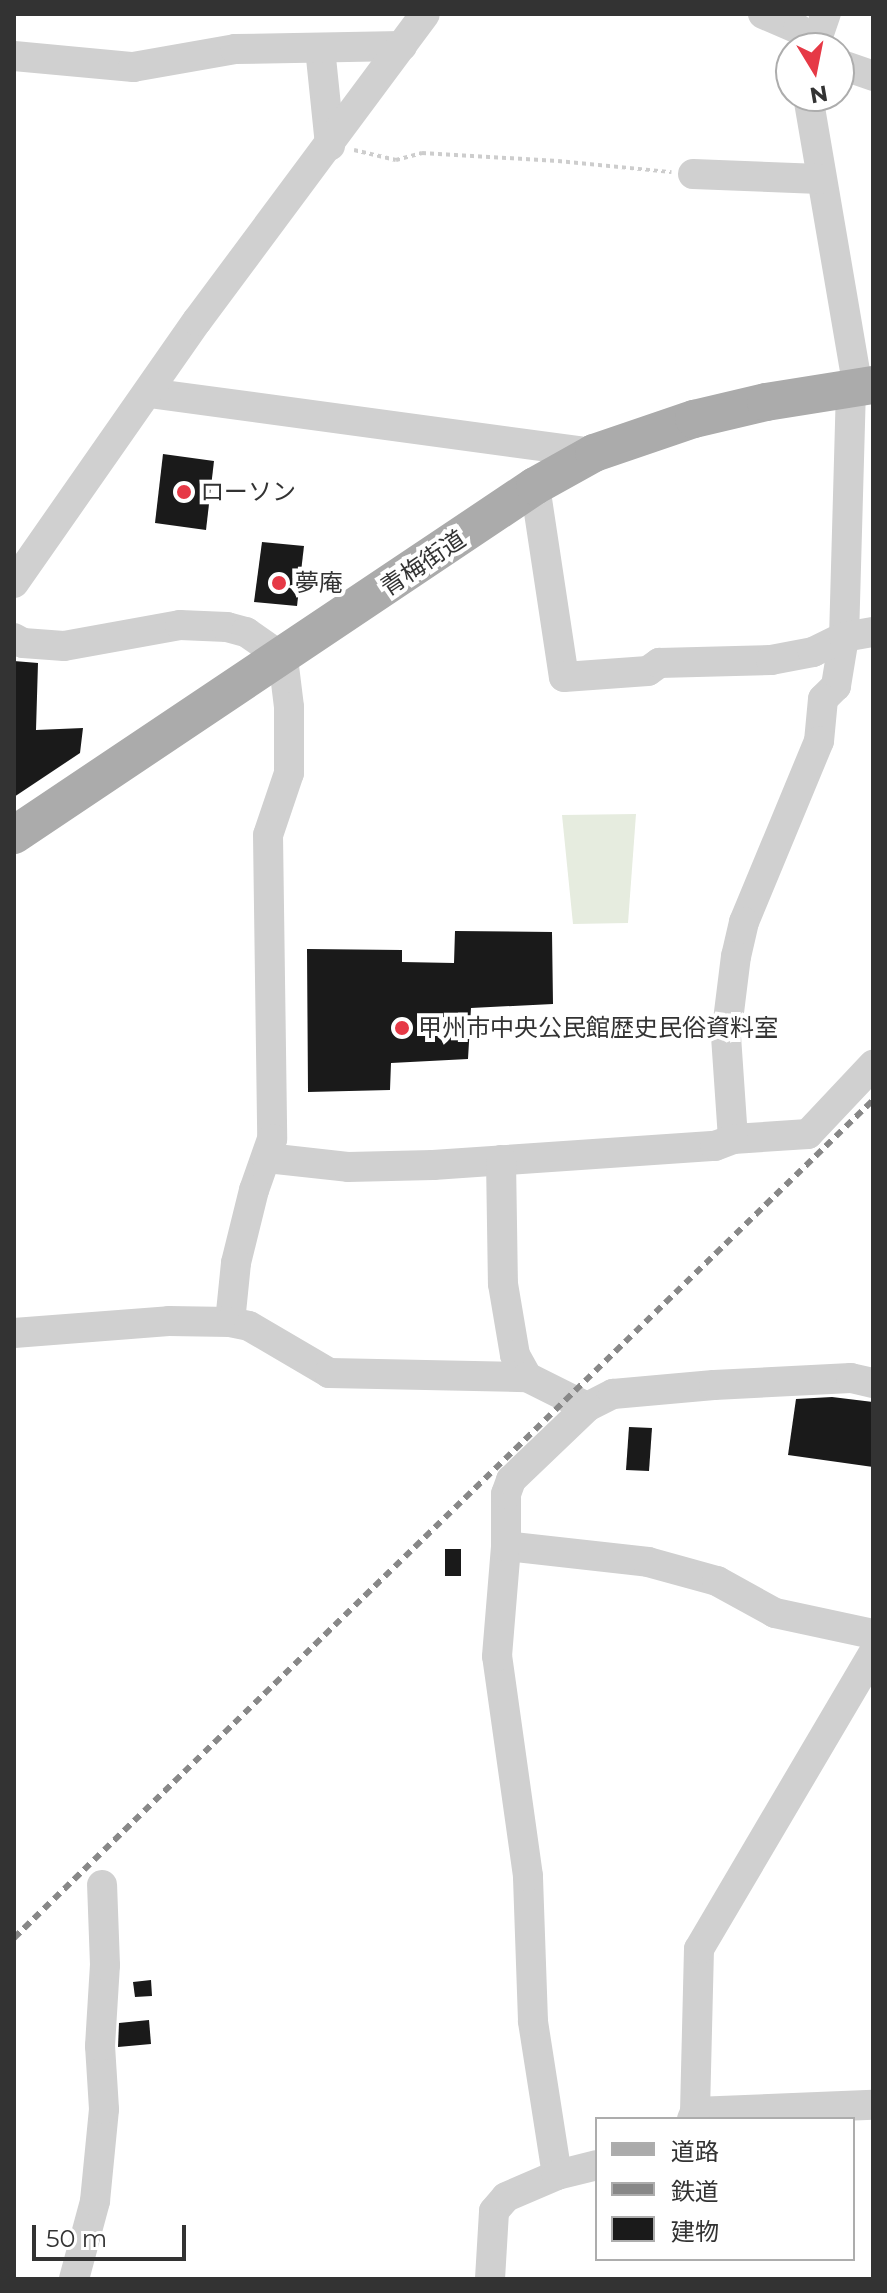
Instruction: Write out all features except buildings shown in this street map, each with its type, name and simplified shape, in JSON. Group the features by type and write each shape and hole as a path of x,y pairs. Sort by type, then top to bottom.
{"main road":[{"name":"青梅街道","path":"14,835 283,658 535,486 594,453 694,419 860,387"}],"street":[{"path":"14,583 197,321 425,14"},
{"path":"763,14 801,32"},
{"path":"14,56 133,67 235,49 402,46"},
{"path":"320,48 330,145"},
{"path":"733,1139 726,1036 736,956 744,922 819,741 823,699 836,686 858,635 860,387 810,112"},
{"path":"693,174 820,179"},
{"path":"149,393 594,453"},
{"path":"535,486 564,677 648,671 659,663 771,660 813,652 858,635"},
{"path":"14,638 23,643 64,646 180,625 227,627 246,632 283,658 289,707 289,773 268,835 272,1139 254,1190 236,1263 230,1322"},
{"path":"267,1158 348,1167 715,1146 733,1139 808,1134 873,1065"},
{"path":"501,1160 503,1284 515,1355 527,1377"},
{"path":"14,1333 169,1321 230,1322 249,1326 329,1373 527,1377 587,1407"},
{"path":"557,2175 533,2021 528,1876 497,1656 506,1546 506,1494 511,1480 587,1407 613,1394 851,1378 873,1383"},
{"path":"506,1546 648,1562 717,1581 775,1613 873,1634"},
{"path":"873,1654 860,1701 699,1949 694,2116 873,2105"},
{"path":"74,2279 95,2201 104,2109 100,2046 105,1965 102,1885"},
{"path":"490,2279 494,2211 506,2197 557,2175 595,2166"}],"path":[{"path":"330,145 396,160 422,153 558,161 693,174"}],"shaded area":[{"path":"636,814 628,923 573,924 562,815"}],"railway":[{"path":"14,1938 873,1100"}],"place":[{"name":"ローソン","path":"184,492"},
{"name":"夢庵","path":"279,583"},
{"name":"甲州市中央公民館歴史民俗資料室","path":"402,1028"}]}
